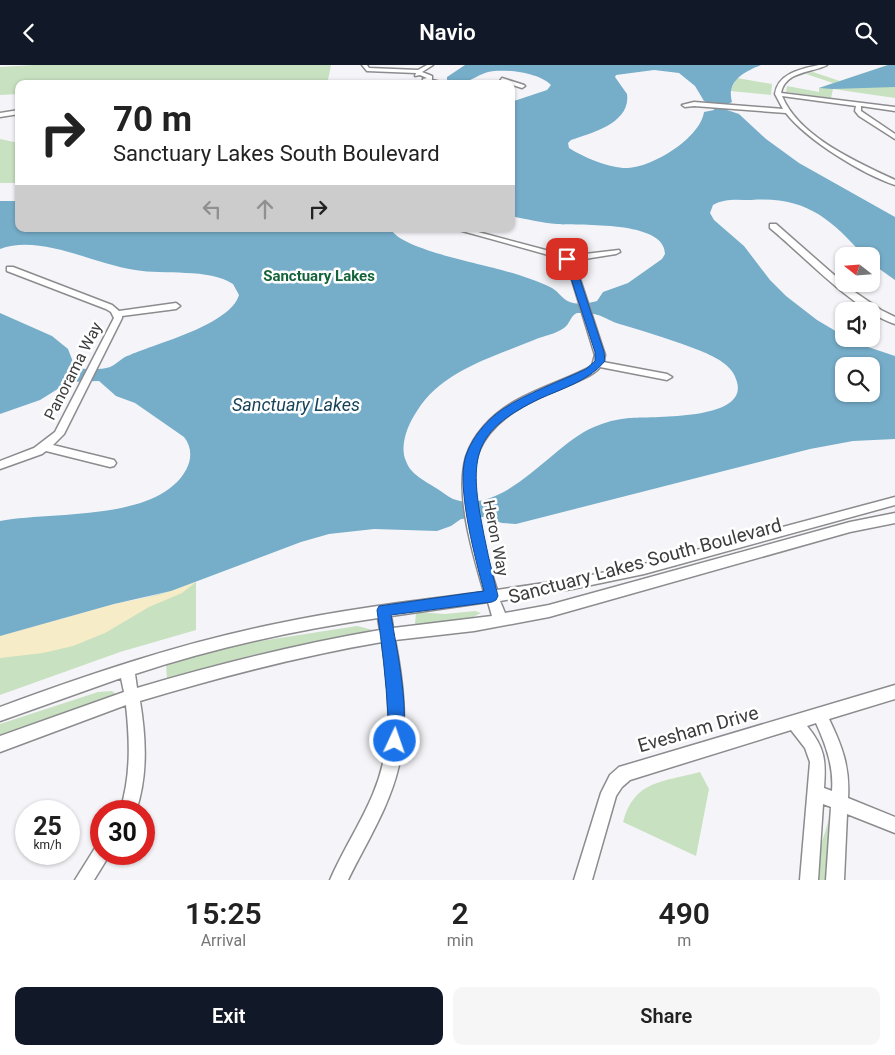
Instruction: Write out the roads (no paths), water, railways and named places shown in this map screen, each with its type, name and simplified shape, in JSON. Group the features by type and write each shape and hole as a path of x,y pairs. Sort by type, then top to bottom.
{"street":[{"path":"364,65 367,69 419,74 431,65"},
{"path":"825,65 786,78 779,86 778,94 787,111 832,150 895,183"},
{"path":"419,74 418,80 435,80"},
{"path":"515,84 522,86"},
{"path":"778,94 895,109"},
{"path":"859,104 858,111 861,115 895,137"},
{"path":"707,107 787,111"},
{"path":"0,115 15,113"},
{"path":"807,130 845,153 895,177"},
{"path":"773,225 797,244 818,267 843,288 895,321"},
{"path":"469,232 567,259 616,252"},
{"path":"567,259 572,267 600,352 598,364 668,376"},
{"name":"Panorama Way","path":"0,465 46,447 59,434 117,321 118,314 109,307 10,269"},
{"path":"118,314 176,306"},
{"name":"Heron Way","path":"500,620 492,596 471,500 470,463 476,445 492,424 515,406 589,371 598,364"},
{"path":"46,447 110,463"},
{"name":"Sanctuary Lakes South Boulevard","path":"0,714 127,670 273,630 383,610 492,596 648,568 895,501"},
{"name":"Sanctuary Lakes South Boulevard","path":"0,744 132,696 264,659 388,635 500,620 550,611 850,527 895,518"},
{"path":"339,880 384,787 392,759 397,724 388,635 383,610"},
{"path":"127,670 132,696 138,774 133,800"},
{"name":"Evesham Drive","path":"583,880 607,799 612,787 620,776 631,770 895,692"},
{"path":"819,714 840,763 840,803 835,880"},
{"path":"794,722 816,753 819,770 809,880"},
{"path":"816,793 895,825"},
{"path":"84,880 94,865"}],"water":[{"name":"Sanctuary Lakes","path":"465,65 761,65 743,74 734,83 731,95 732,102 726,105 727,110 739,114 766,139 799,163 895,217 895,280 880,269 880,247 856,247 828,221 802,206 770,200 732,200 722,201 713,205 710,213 714,220 744,246 770,280 786,296 817,320 835,331 835,347 868,347 895,356 895,439 853,441 810,449 516,524 502,523 483,517 461,519 451,526 437,531 374,529 329,534 301,542 171,591 114,604 0,636 0,521 102,511 152,499 172,487 186,470 190,453 189,445 184,437 135,403 116,396 99,381 69,382 40,400 0,414 0,313 52,336 68,349 75,367 98,369 110,367 127,356 208,324 233,306 239,295 233,284 212,276 135,270 50,247 16,245 0,249 0,201 15,201 15,232 394,232 409,243 425,249 529,278 552,288 573,303 597,301 603,292 628,283 662,259 665,254 661,243 651,235 637,230 601,225 551,223 515,217 515,101 547,90 551,85 539,77 503,71 485,73 470,80 447,80 447,77","holes":["654,70 679,73 695,86 704,101 714,105 714,110 704,112 693,132 672,151 659,158 646,164 623,168 595,161 569,148 568,143 571,140 599,130 617,119 623,112 627,104 627,94 615,77 616,75","586,313 672,340 723,362 735,376 737,382 736,395 728,404 714,410 696,414 625,418 598,425 578,436 509,489 491,498 472,502 453,499 411,470 403,449 410,422 427,397 440,385 454,375 485,359 561,330 575,314"]},
{"path":"888,65 895,65 895,87 819,88"}],"district":[{"name":"Sanctuary Lakes","path":"319,276"}]}
